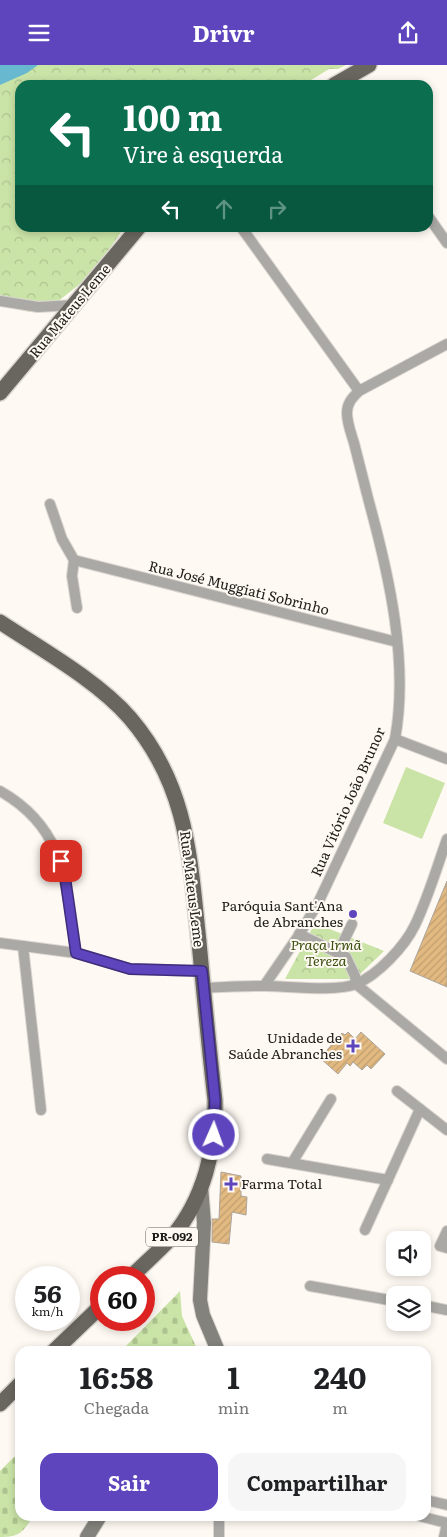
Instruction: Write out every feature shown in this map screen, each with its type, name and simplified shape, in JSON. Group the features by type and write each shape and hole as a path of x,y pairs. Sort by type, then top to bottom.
{"main road":[{"path":"343,80 369,65"},
{"name":"Rua Mateus Leme","path":"0,393 135,232"},
{"name":"Rua Mateus Leme","path":"0,621 92,684 129,717 158,757 176,798 188,841 215,1100 213,1145 201,1186"},
{"name":"PR-092","path":"142,1266 172,1237 192,1206 201,1186"},
{"path":"59,1346 90,1317"},
{"path":"2,1399 15,1389"}],"street":[{"path":"433,223 447,243"},
{"path":"245,232 359,391 447,344"},
{"path":"0,301 38,307 75,305"},
{"name":"Rua Vitório João Brunor","path":"264,986 300,934 318,903 395,739 398,722 400,677 397,642 383,557 347,415 351,398 359,391"},
{"path":"50,504 62,539 74,560 72,576 77,608"},
{"name":"Rua José Muggiati Sobrinho","path":"74,560 397,642"},
{"path":"395,739 447,759"},
{"path":"0,791 16,801 35,818 58,854 65,877 76,953"},
{"path":"204,988 264,986 325,987 356,984 383,965 407,939 415,925 447,839"},
{"path":"338,953 352,924"},
{"path":"300,934 346,957 355,976 356,984 447,1059"},
{"path":"0,943 76,953 130,969 202,971"},
{"path":"23,946 41,1110"},
{"path":"397,1091 447,1129"},
{"path":"292,1163 332,1099"},
{"path":"365,1230 420,1109"},
{"path":"268,1159 388,1180"},
{"name":"Rua Mateus Leme","path":"201,1186 204,1223 200,1300 203,1315 216,1346"},
{"path":"447,1231 440,1246 447,1248"},
{"path":"310,1286 386,1299"},
{"path":"431,1306 447,1309"},
{"path":"431,1501 447,1505"},
{"path":"431,1519 447,1524 444,1537"},
{"path":"87,1537 97,1521"},
{"path":"219,1521 219,1537"}],"green space":[{"path":"0,65 346,65 338,69 329,69 311,80 15,80 15,232 121,232 91,275 46,311 30,312 0,305"},
{"path":"406,767 445,783 422,839 383,823"},
{"name":"Praça Irmã Tereza","path":"315,923 384,951 355,979 285,979"},
{"path":"180,1291 182,1316 196,1346 126,1346 141,1331 155,1331 155,1316"},
{"path":"15,1456 15,1521 30,1521 17,1535 0,1537 0,1471"}],"water":[{"path":"0,65 38,65 27,73 0,85"}],"building":[{"path":"447,881 447,987 410,971"},
{"name":"Unidade de Saúde Abranches","path":"348,1032 355,1039 361,1032 385,1054 371,1069 367,1065 362,1070 353,1062 350,1066 347,1063 338,1074 320,1058 342,1033 345,1035"},
{"path":"221,1172 241,1176 241,1196 247,1197 246,1215 232,1212 229,1244 212,1242 212,1219 219,1219"}],"place":[{"name":"Paróquia Sant'Ana de Abranches","path":"353,914"},
{"name":"Unidade de Saúde Abranches","path":"353,1046"},
{"name":"Farma Total","path":"231,1184"}],"route":[{"path":"61,861 76,953 130,969 202,971 215,1100 214,1135"}]}
